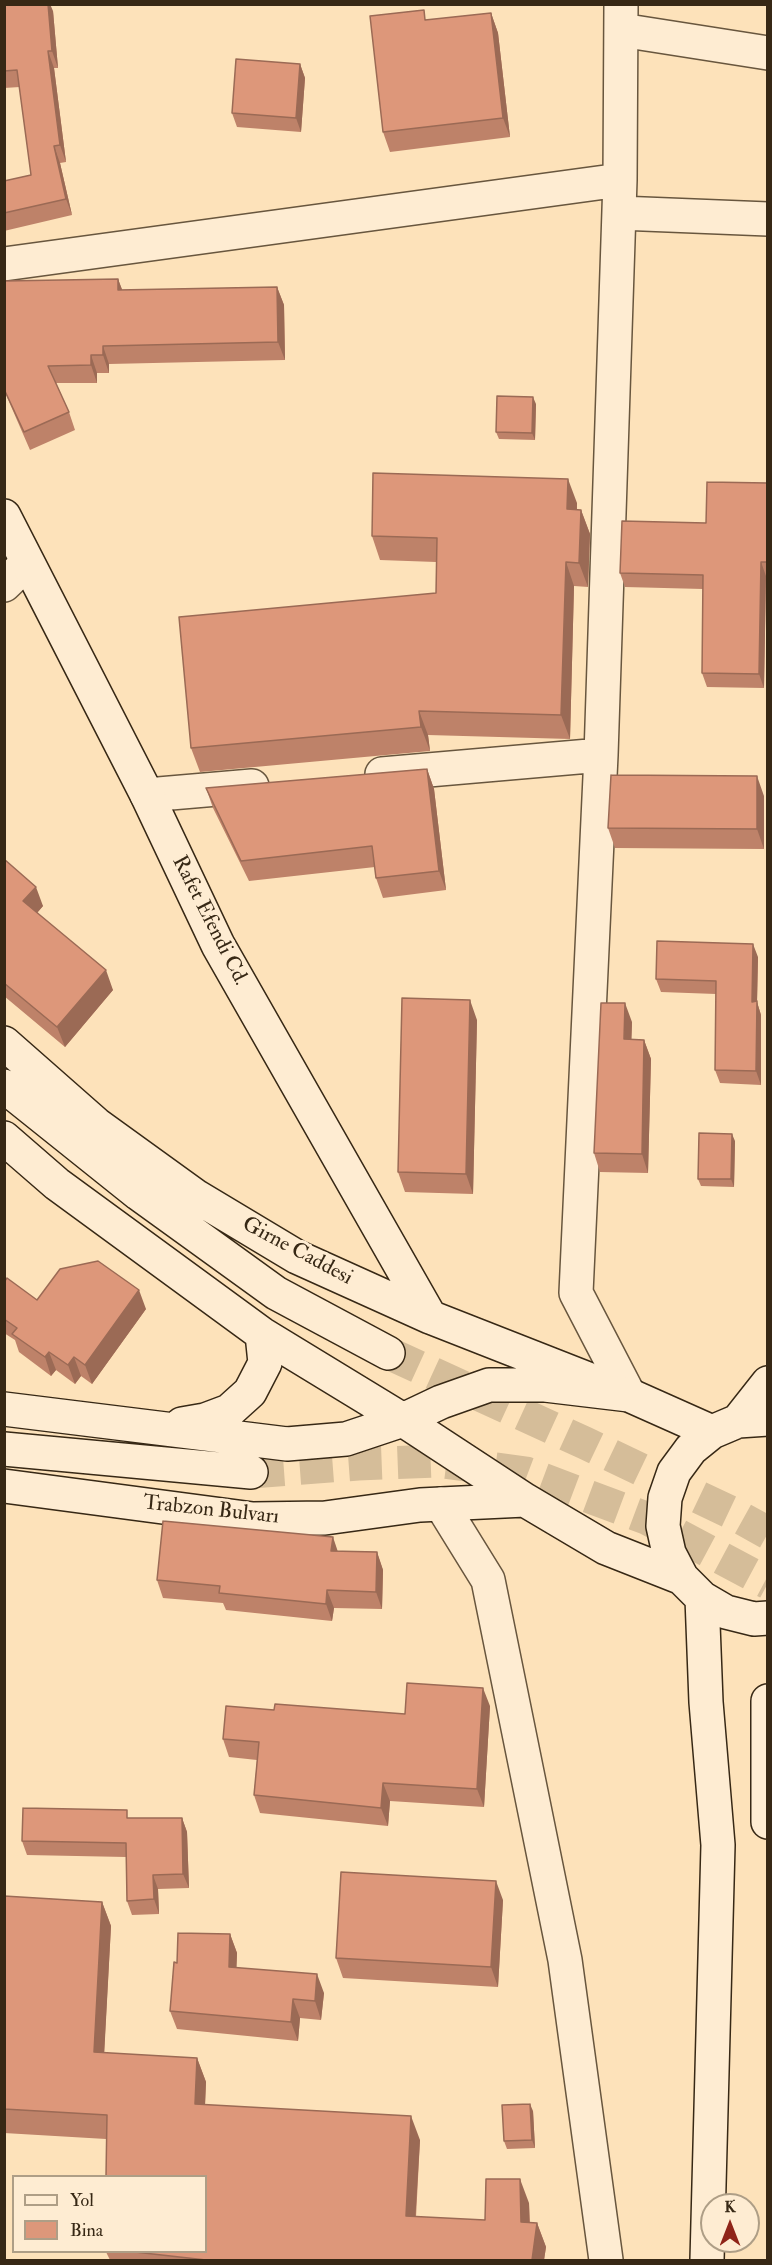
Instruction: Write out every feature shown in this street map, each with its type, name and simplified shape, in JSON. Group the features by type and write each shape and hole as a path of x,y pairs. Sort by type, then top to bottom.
{"main road":[{"path":"629,1395 576,1293 601,755 620,180 621,17 768,54"},
{"path":"4,264 620,180"},
{"path":"619,213 768,219"},
{"name":"Rafet Efendi Cd.","path":"4,516 16,574 147,795 218,945 430,1317"},
{"path":"356,777 601,755"},
{"path":"147,795 286,783"},
{"name":"Girne Caddesi","path":"4,1043 96,1124 197,1197 297,1257 430,1317 629,1395"},
{"name":"Girne Caddesi","path":"4,1086 139,1194 276,1293 388,1353"},
{"path":"4,1138 57,1184 262,1334 403,1420 525,1500 606,1548 692,1588 726,1612 754,1619 768,1618"},
{"path":"165,1428 205,1420 229,1411 250,1392 266,1363 262,1334"},
{"path":"707,2260 718,1845 706,1702 692,1588 669,1553 663,1526 665,1498 674,1472 691,1449 739,1424 768,1383"},
{"path":"4,1409 287,1444 346,1439 403,1420 441,1402 489,1385 545,1385 629,1395 739,1424"},
{"path":"4,1449 251,1472"},
{"name":"Trabzon Bulvarı","path":"4,1486 253,1519 325,1518 420,1505 525,1500"},
{"path":"441,1504 488,1581 565,1960 606,2260"},
{"path":"768,1701 768,1822"}],"building":[{"path":"4,4 48,4 52,51 48,51 60,145 54,146 66,199 4,213 4,181 31,175 17,70 4,71"},
{"path":"424,10 425,20 491,13 503,118 383,132 370,16"},
{"path":"236,59 300,64 296,118 232,113"},
{"path":"118,279 118,290 277,287 278,342 103,346 103,355 91,355 91,365 48,366 69,412 24,432 4,389 4,281"},
{"path":"497,396 533,397 532,433 496,432"},
{"path":"373,473 568,479 567,509 581,510 579,563 566,562 561,715 419,711 421,727 191,748 179,617 436,593 437,538 372,536"},
{"path":"707,482 768,483 768,562 761,562 759,674 702,673 703,575 620,573 622,521 706,523"},
{"path":"427,769 439,871 376,878 372,846 241,861 206,788"},
{"path":"611,775 757,776 757,829 608,828"},
{"path":"4,859 36,887 23,901 106,970 57,1027 4,983"},
{"path":"657,941 753,944 752,1002 757,1001 756,1071 715,1070 716,981 656,979"},
{"path":"402,998 470,1000 466,1174 398,1172"},
{"path":"601,1003 625,1003 624,1039 644,1040 642,1154 594,1153"},
{"path":"699,1133 732,1134 731,1179 698,1179"},
{"path":"98,1261 139,1290 85,1365 74,1357 68,1365 49,1352 45,1357 12,1334 17,1328 4,1319 4,1282 7,1278 37,1300 60,1269"},
{"path":"163,1521 333,1537 331,1551 377,1552 376,1592 327,1590 326,1604 219,1593 220,1586 157,1580"},
{"path":"407,1683 483,1688 477,1789 383,1783 381,1808 254,1795 259,1742 223,1739 226,1706 274,1710 275,1704 405,1714"},
{"path":"23,1808 127,1810 127,1818 182,1818 183,1874 153,1875 154,1899 127,1901 126,1843 22,1841"},
{"path":"341,1872 496,1881 491,1967 336,1958"},
{"path":"4,1896 102,1902 94,2052 197,2058 195,2104 411,2116 406,2216 485,2220 486,2179 520,2179 521,2222 537,2223 532,2260 206,2260 144,2253 207,2253 207,2175 106,2175 107,2115 4,2109"},
{"path":"178,1933 230,1934 229,1967 317,1974 315,2001 293,1999 291,2022 170,2011 174,1962 177,1963"},
{"path":"530,2104 532,2140 504,2141 502,2105"}],"tunnel":[{"path":"388,1353 585,1443 730,1512 768,1533"},
{"path":"251,1472 436,1461 526,1473 646,1518 768,1583"}]}
